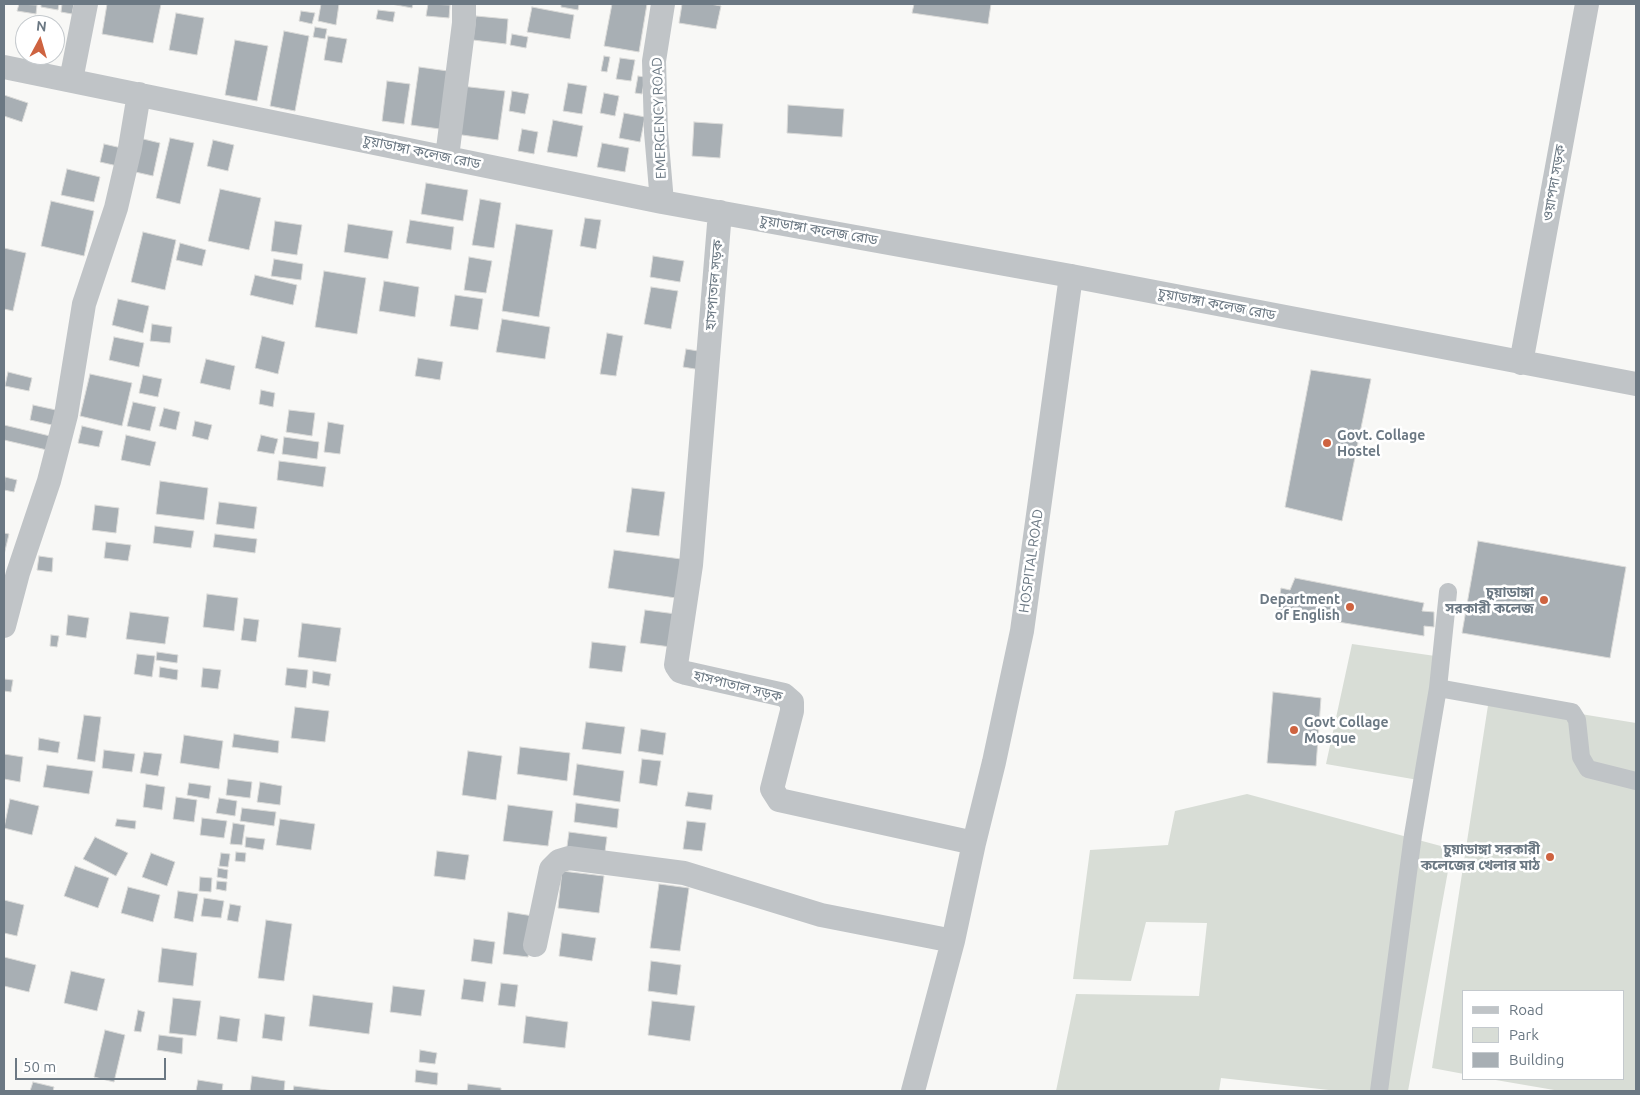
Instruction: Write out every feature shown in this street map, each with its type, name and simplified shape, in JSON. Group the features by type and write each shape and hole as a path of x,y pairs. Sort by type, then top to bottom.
{"street":[{"path":"71,80 86,4"},
{"path":"447,157 464,23 464,4"},
{"name":"EMERGENCY ROAD","path":"662,202 656,132 654,61 663,4"},
{"name":"ওয়াপদা সড়ক","path":"1521,363 1587,4"},
{"name":"চুয়াডাঙ্গা কলেজ রোড","path":"4,67 662,202 1071,276 1636,384"},
{"path":"5,619 18,573 49,481 66,414 84,304 116,208 130,148 139,94"},
{"name":"হাসপাতাল সড়ক","path":"720,212 691,565 676,665 680,671 686,673 784,695 792,702 792,710 772,788 779,800 974,843"},
{"name":"HOSPITAL ROAD","path":"974,843 994,762 1022,631 1071,276"},
{"path":"1379,1091 1413,834 1438,688 1448,592"},
{"path":"1438,688 1572,712 1576,720 1581,757 1588,769 1636,781"},
{"path":"914,1091 953,941 974,843"},
{"path":"535,945 551,869 560,861 569,858 684,873 820,915 953,941"}],"green space":[{"path":"1352,644 1449,658 1424,781 1326,764"},
{"name":"চুয়াডাঙ্গা সরকারী কলেজের খেলার মাঠ","path":"1489,699 1636,723 1636,1091 1560,1091 1496,1080 1625,1080 1625,990 1462,990 1462,1074 1432,1068"},
{"path":"1247,794 1452,849 1408,1091 1338,1091 1221,1078 1219,1091 1056,1091 1076,994 1199,996 1207,923 1146,922 1131,981 1073,979 1090,850 1168,845 1175,811"}],"building":[{"path":"19,4 37,5 36,14 17,11"},
{"path":"41,4 59,4 58,10 41,7"},
{"path":"62,4 74,4 72,14 61,12"},
{"path":"107,4 161,4 153,43 102,34"},
{"path":"321,4 339,4 336,25 318,21"},
{"path":"391,4 413,4 412,8"},
{"path":"428,4 450,5 449,18 426,16"},
{"path":"561,4 579,4 578,10 561,7"},
{"path":"612,4 647,4 639,52 604,46"},
{"path":"682,4 721,6 716,29 679,23"},
{"path":"914,4 991,4 988,24 912,13"},
{"path":"532,7 574,15 570,39 527,32"},
{"path":"378,10 395,12 393,22 376,19"},
{"path":"301,11 315,13 312,24 299,21"},
{"path":"176,13 204,18 197,55 169,50"},
{"path":"476,16 508,19 506,44 473,40"},
{"path":"315,27 327,29 325,39 313,37"},
{"path":"284,31 309,36 295,111 270,106"},
{"path":"512,34 528,37 526,48 510,45"},
{"path":"328,36 347,39 342,63 324,60"},
{"path":"235,40 268,46 257,101 225,95"},
{"path":"604,56 610,57 607,72 601,71"},
{"path":"620,58 635,60 631,81 616,79"},
{"path":"419,67 455,72 447,130 411,125"},
{"path":"638,76 645,77 642,94 635,93"},
{"path":"387,81 410,84 404,124 382,121"},
{"path":"568,83 587,86 582,114 563,111"},
{"path":"461,86 505,91 498,140 455,134"},
{"path":"512,91 529,94 525,114 509,111"},
{"path":"604,93 619,96 615,116 600,113"},
{"path":"4,95 28,103 22,122 4,116"},
{"path":"788,105 844,109 842,137 787,133"},
{"path":"624,113 645,117 640,142 619,138"},
{"path":"553,120 583,126 577,157 547,152"},
{"path":"694,122 723,124 720,158 692,156"},
{"path":"522,129 538,132 534,154 518,151"},
{"path":"139,138 160,143 153,176 131,171"},
{"path":"170,138 194,143 180,204 156,198"},
{"path":"213,140 234,145 228,171 207,166"},
{"path":"602,143 629,148 625,172 597,167"},
{"path":"104,144 126,149 122,167 100,162"},
{"path":"67,169 100,177 94,202 61,195"},
{"path":"426,183 468,190 463,221 421,214"},
{"path":"220,189 261,198 249,250 208,241"},
{"path":"480,199 501,203 494,248 472,245"},
{"path":"51,201 94,211 84,256 41,246"},
{"path":"585,218 601,220 596,249 580,246"},
{"path":"410,220 454,227 451,250 406,243"},
{"path":"275,221 302,225 297,255 271,251"},
{"path":"348,224 393,231 388,259 344,252"},
{"path":"516,224 553,230 539,317 502,311"},
{"path":"143,232 176,240 165,290 131,282"},
{"path":"180,243 206,250 202,266 176,260"},
{"path":"4,248 26,253 13,311 4,309"},
{"path":"653,256 684,261 680,282 650,277"},
{"path":"469,257 492,261 486,293 464,290"},
{"path":"274,259 303,264 301,280 271,276"},
{"path":"324,271 366,278 357,334 315,327"},
{"path":"255,275 297,285 293,305 250,295"},
{"path":"384,281 419,287 415,317 379,311"},
{"path":"651,287 678,291 671,329 644,324"},
{"path":"455,295 483,299 478,330 450,326"},
{"path":"118,299 149,306 143,333 112,325"},
{"path":"502,319 550,327 545,359 496,352"},
{"path":"152,324 172,327 170,343 150,341"},
{"path":"607,333 623,336 616,376 600,374"},
{"path":"262,336 285,342 278,374 255,368"},
{"path":"114,337 144,343 139,367 109,360"},
{"path":"686,349 704,352 701,370 683,367"},
{"path":"418,358 443,362 440,380 415,376"},
{"path":"206,359 235,366 230,390 200,383"},
{"name":"Govt. Collage Hostel","path":"1311,370 1371,379 1342,521 1285,507"},
{"path":"8,372 32,378 29,391 5,386"},
{"path":"90,374 132,383 122,426 80,416"},
{"path":"143,375 162,379 158,397 139,393"},
{"path":"261,390 275,393 273,407 259,404"},
{"path":"133,402 156,407 150,431 127,426"},
{"path":"33,405 56,410 52,425 30,420"},
{"path":"164,408 180,412 176,430 159,426"},
{"path":"289,410 315,413 312,436 286,432"},
{"path":"195,421 212,425 208,440 192,436"},
{"path":"328,422 344,425 340,454 324,452"},
{"path":"4,425 50,436 47,450 4,440"},
{"path":"82,426 103,431 99,447 78,443"},
{"path":"126,435 156,442 150,466 121,460"},
{"path":"261,435 278,439 274,454 257,451"},
{"path":"284,437 319,442 317,459 282,454"},
{"path":"279,461 326,467 323,487 277,480"},
{"path":"5,477 17,480 14,492 4,490"},
{"path":"160,481 208,488 204,520 156,514"},
{"path":"632,488 665,492 659,536 626,532"},
{"path":"219,502 257,507 254,529 216,524"},
{"path":"95,505 119,508 116,533 92,530"},
{"path":"155,526 194,531 191,548 153,543"},
{"path":"4,533 9,534 4,555"},
{"path":"215,534 257,539 255,553 213,547"},
{"name":"চুয়াডাঙ্গা সরকারী কলেজ","path":"1478,541 1626,567 1610,658 1462,633"},
{"path":"106,542 131,545 128,561 104,558"},
{"path":"614,550 681,559 676,598 608,588"},
{"path":"39,556 53,558 52,572 37,570"},
{"name":"Department of English","path":"1295,578 1424,603 1422,611 1434,612 1434,627 1424,626 1424,636 1277,612 1281,588 1290,590"},
{"path":"207,594 238,598 234,631 203,627"},
{"path":"645,610 676,614 671,647 640,643"},
{"path":"130,612 169,617 165,644 126,639"},
{"path":"68,615 89,618 86,638 66,635"},
{"path":"244,618 259,620 256,642 241,640"},
{"path":"302,623 341,628 336,662 298,657"},
{"path":"51,635 59,636 57,647 50,646"},
{"path":"592,642 626,646 622,672 589,668"},
{"path":"157,652 178,655 177,663 156,660"},
{"path":"137,654 155,656 152,677 134,674"},
{"path":"160,667 178,670 177,680 159,677"},
{"path":"203,668 221,670 218,689 201,687"},
{"path":"287,668 308,670 306,688 285,685"},
{"path":"313,671 331,674 329,686 312,683"},
{"path":"4,679 13,680 11,692 4,691"},
{"name":"Govt Collage Mosque","path":"1273,692 1321,698 1316,766 1267,763"},
{"path":"295,707 329,711 325,742 291,738"},
{"path":"84,715 101,717 95,762 77,759"},
{"path":"586,722 625,727 621,754 582,749"},
{"path":"641,729 666,733 663,755 638,751"},
{"path":"234,734 279,741 278,753 232,747"},
{"path":"184,735 223,741 219,769 180,763"},
{"path":"39,738 60,742 58,753 38,750"},
{"path":"520,747 570,753 567,781 517,774"},
{"path":"104,750 135,754 132,772 102,768"},
{"path":"468,751 502,756 496,800 462,795"},
{"path":"144,752 162,754 158,776 140,773"},
{"path":"4,754 23,757 20,782 4,779"},
{"path":"642,759 661,761 657,786 639,783"},
{"path":"577,764 624,771 620,802 573,795"},
{"path":"47,765 93,771 89,794 43,787"},
{"path":"228,779 252,782 250,798 226,795"},
{"path":"260,782 282,786 280,805 257,802"},
{"path":"189,783 211,786 209,799 187,795"},
{"path":"146,784 165,787 162,810 143,807"},
{"path":"688,792 713,795 711,810 685,806"},
{"path":"176,797 197,800 194,822 173,819"},
{"path":"219,798 237,801 235,816 216,813"},
{"path":"10,799 39,806 32,835 4,828"},
{"path":"576,803 619,809 617,828 574,822"},
{"path":"508,805 553,811 548,846 503,841"},
{"path":"242,808 276,812 274,826 240,821"},
{"path":"202,818 227,821 224,838 200,835"},
{"path":"117,819 136,821 135,829 115,826"},
{"path":"280,819 315,824 311,850 276,845"},
{"path":"687,821 706,823 702,851 683,849"},
{"path":"233,823 245,825 242,845 230,844"},
{"path":"569,832 607,837 604,859 566,854"},
{"path":"95,837 128,853 116,876 83,859"},
{"path":"246,837 265,839 263,850 245,847"},
{"path":"437,851 469,855 465,880 434,876"},
{"path":"236,852 246,853 245,862 235,861"},
{"path":"151,853 175,862 167,886 142,877"},
{"path":"221,853 230,854 228,867 219,866"},
{"path":"75,866 109,878 98,908 64,896"},
{"path":"218,868 228,870 227,879 217,877"},
{"path":"562,871 604,876 599,913 558,908"},
{"path":"200,877 212,878 211,892 199,891"},
{"path":"217,881 227,882 226,891 216,889"},
{"path":"659,884 689,888 680,951 650,948"},
{"path":"128,887 160,895 153,922 121,913"},
{"path":"178,891 198,894 193,922 174,918"},
{"path":"204,898 224,901 221,918 201,916"},
{"path":"4,900 24,905 17,936 4,933"},
{"path":"230,904 241,906 238,922 227,920"},
{"path":"508,912 533,916 528,957 503,954"},
{"path":"266,920 292,924 284,981 258,978"},
{"path":"562,933 596,938 592,961 559,956"},
{"path":"474,939 495,942 492,964 471,961"},
{"path":"162,948 197,953 193,986 158,982"},
{"path":"4,957 36,965 29,992 4,986"},
{"path":"651,961 681,965 677,995 648,991"},
{"path":"71,971 105,979 97,1011 64,1003"},
{"path":"464,979 486,982 483,1002 461,999"},
{"path":"501,983 518,985 515,1007 498,1005"},
{"path":"393,986 425,990 421,1016 390,1012"},
{"path":"313,995 373,1003 369,1034 309,1026"},
{"path":"173,998 201,1001 196,1036 169,1033"},
{"path":"652,1001 695,1006 690,1041 648,1035"},
{"path":"138,1010 145,1012 141,1032 134,1031"},
{"path":"265,1014 285,1017 282,1041 262,1038"},
{"path":"220,1016 240,1019 237,1042 217,1039"},
{"path":"526,1016 568,1022 565,1048 523,1043"},
{"path":"105,1030 125,1035 114,1082 94,1077"},
{"path":"159,1035 183,1038 182,1054 157,1050"},
{"path":"420,1050 437,1053 435,1064 419,1062"},
{"path":"416,1070 438,1073 437,1085 415,1082"},
{"path":"252,1076 285,1081 284,1091 250,1091"},
{"path":"198,1080 223,1084 222,1091 196,1091"},
{"path":"33,1082 54,1087 53,1091 30,1091"},
{"path":"468,1084 501,1088 501,1091 467,1091"},
{"path":"294,1086 335,1091 293,1091"}],"place":[{"name":"Govt. Collage Hostel","path":"1327,443"},
{"name":"চুয়াডাঙ্গা সরকারী কলেজ","path":"1544,600"},
{"name":"Department of English","path":"1350,607"},
{"name":"Govt Collage Mosque","path":"1294,730"},
{"name":"চুয়াডাঙ্গা সরকারী কলেজের খেলার মাঠ","path":"1550,857"}]}
